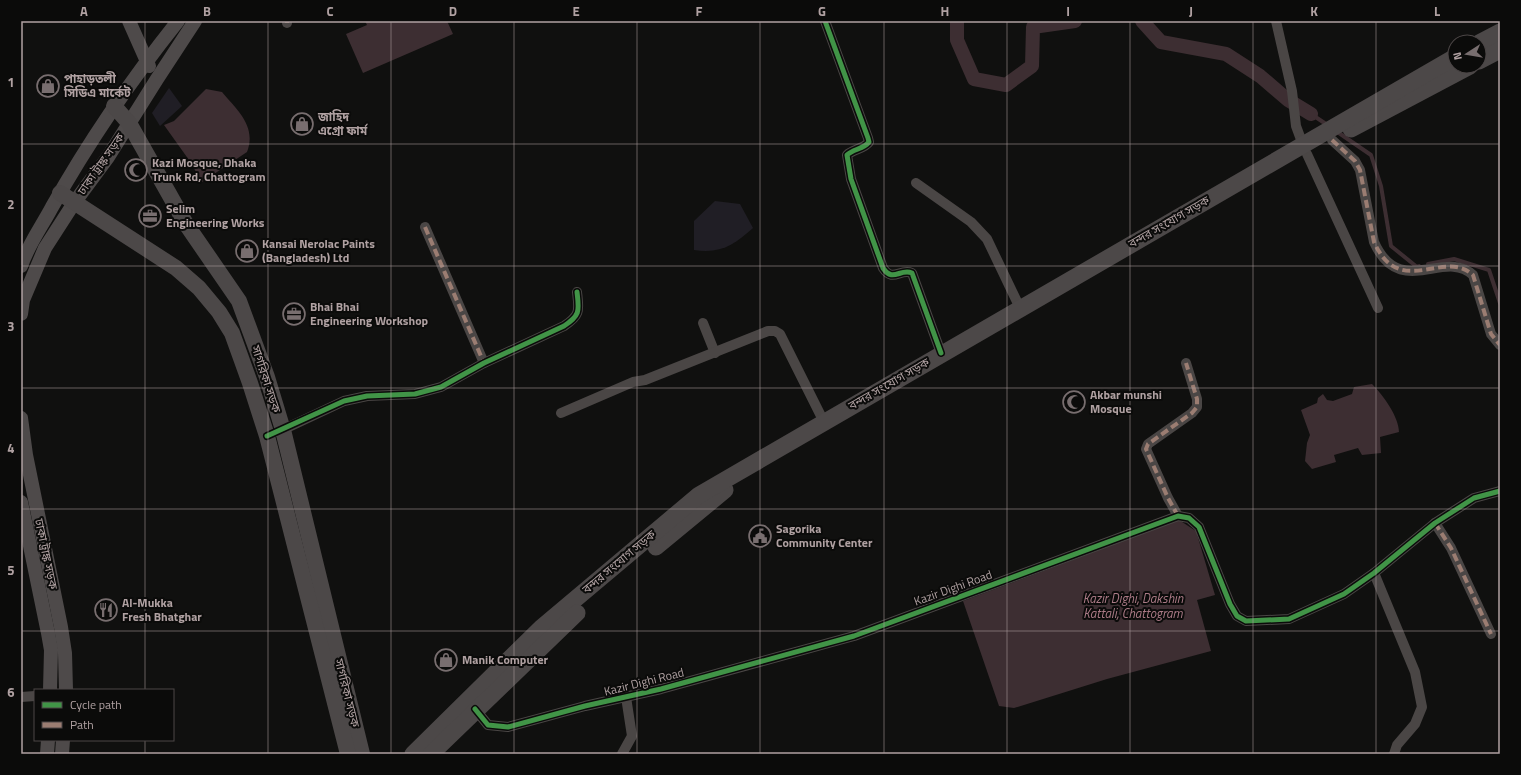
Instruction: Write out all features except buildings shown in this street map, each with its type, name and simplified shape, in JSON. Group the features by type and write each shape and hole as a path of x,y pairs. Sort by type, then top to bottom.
{"highway":[{"path":"1487,39 1500,32"},
{"path":"1487,57 1500,50"},
{"name":"বন্দর সংযোগ সড়ক","path":"1335,133 1447,62"},
{"name":"বন্দর সংযোগ সড়ক","path":"413,754 541,628 699,495 941,353 1305,149 1454,74"},
{"name":"বন্দর সংযোগ সড়ক","path":"430,754 566,622 722,492 928,374 1050,299 1179,229 1305,149"}],"main road":[{"path":"129,21 146,60 157,79"},
{"name":"ঢাকা ট্রাঙ্ক সড়ক","path":"21,266 60,193 114,106 146,60 178,21"},
{"name":"ঢাকা ট্রাঙ্ক সড়ক","path":"21,314 23,300 45,248 74,203 108,157 195,21"},
{"name":"সাগরিকা সড়ক","path":"114,106 129,123 186,224 239,301 267,377 283,430 362,754"},
{"name":"সাগরিকা সড়ক","path":"60,193 176,268 199,288 219,312 232,333 267,436 348,754"},
{"name":"ঢাকা ট্রাঙ্ক সড়ক","path":"21,418 34,499 61,627 65,653 66,689"},
{"name":"ঢাকা ট্রাঙ্ক সড়ক","path":"21,502 49,638 50,689"},
{"path":"47,754 48,741"},
{"path":"62,754 63,741"}],"street":[{"path":"825,21 869,142 866,145 850,151 847,155 854,186 883,268 887,273 892,275 908,272 912,273 941,353"},
{"path":"1276,21 1292,91 1294,112 1305,149 1378,308"},
{"path":"1335,133 1360,170 1374,242 1379,253 1387,262 1400,269 1411,272 1455,266 1466,269 1473,275 1491,334 1500,344"},
{"path":"916,183 972,222 987,239 1020,308"},
{"path":"425,227 484,363"},
{"path":"267,436 344,401 367,396 415,394 441,387 484,363 574,320 579,312 577,292"},
{"path":"703,323 715,353"},
{"path":"561,413 633,382 646,380 768,331 775,331 780,334 824,422"},
{"path":"1186,363 1197,399 1197,407 1192,413 1148,444 1146,449 1168,498 1178,516 1190,518 1199,527 1230,604 1237,616 1246,620 1289,619 1344,594 1374,573 1435,523 1474,498 1500,491"},
{"name":"Kazir Dighi Road","path":"475,709 488,725 508,727 661,689 854,636 1178,516"},
{"path":"1435,523 1451,548 1491,634"},
{"path":"1374,573 1415,672 1422,707 1415,724 1397,745 1394,754"},
{"path":"21,697 34,696"},
{"path":"622,754 632,736 626,697"}],"shaded area":[{"path":"169,88 182,106 160,126 152,113"},
{"path":"715,201 740,204 753,228 740,239 726,247 712,251 694,250 694,221"}],"water":[{"path":"365,21 447,21 453,34 363,73 346,34 367,25"},
{"path":"206,89 222,92 239,112 247,126 249,143 247,152 202,182 189,160 164,125 174,121"},
{"path":"1372,384 1381,394 1393,413 1399,432 1380,437 1381,453 1362,455 1358,448 1334,455 1336,462 1312,469 1305,461 1307,443 1310,435 1301,410 1317,403 1318,398 1323,394 1327,400 1333,401 1352,394 1354,387"},
{"name":"Kazir Dighi, Dakshin Kattali, Chattogram","path":"1179,520 1196,531 1215,595 1197,600 1211,651 1107,679 1014,708 999,706 963,601"}],"waterway":[{"path":"957,21 957,40 974,79 1006,85 1032,66 1033,27 1075,21"},
{"path":"1142,21 1161,42 1226,54 1260,76 1288,100 1311,114"},
{"path":"1311,114 1329,126"},
{"path":"1336,131 1371,155 1381,186 1391,246 1417,267 1419,266"},
{"path":"1428,264 1454,259 1489,270 1500,303"}],"marked path":[{"path":"1332,140 1355,161 1360,170 1374,242 1385,259 1396,268 1409,271 1449,267 1461,268 1473,275 1491,334 1500,345"},
{"path":"425,227 484,363"},
{"path":"1178,516 1168,498 1146,449 1148,444 1192,413 1197,407 1197,399 1186,363"},
{"path":"1435,523 1451,548 1491,634"}],"cycle path":[{"path":"825,21 869,142 847,155 851,179 883,268 893,275 904,272 912,273 941,353"},
{"path":"267,436 344,401 367,396 415,394 441,387 484,363 570,322 578,312 577,292"},
{"path":"475,709 488,725 508,727 585,706 661,689 854,636 1178,516 1189,518 1199,527 1230,604 1237,616 1246,621 1289,619 1344,594 1374,573 1435,523 1474,498 1500,491"}],"place":[{"name":"পাহাড়তলী সিডিএ মার্কেট","path":"48,86"},
{"name":"জাহিদ এগ্রো ফার্ম","path":"302,124"},
{"name":"Kazi Mosque, Dhaka Trunk Rd, Chattogram","path":"136,170"},
{"name":"Selim Engineering Works","path":"150,216"},
{"name":"Kansai Nerolac Paints (Bangladesh) Ltd","path":"247,251"},
{"name":"Bhai Bhai Engineering Workshop","path":"294,314"},
{"name":"Akbar munshi Mosque","path":"1074,402"},
{"name":"Sagorika Community Center","path":"760,536"},
{"name":"Al-Mukka Fresh Bhatghar","path":"106,610"},
{"name":"Manik Computer","path":"446,660"}]}
